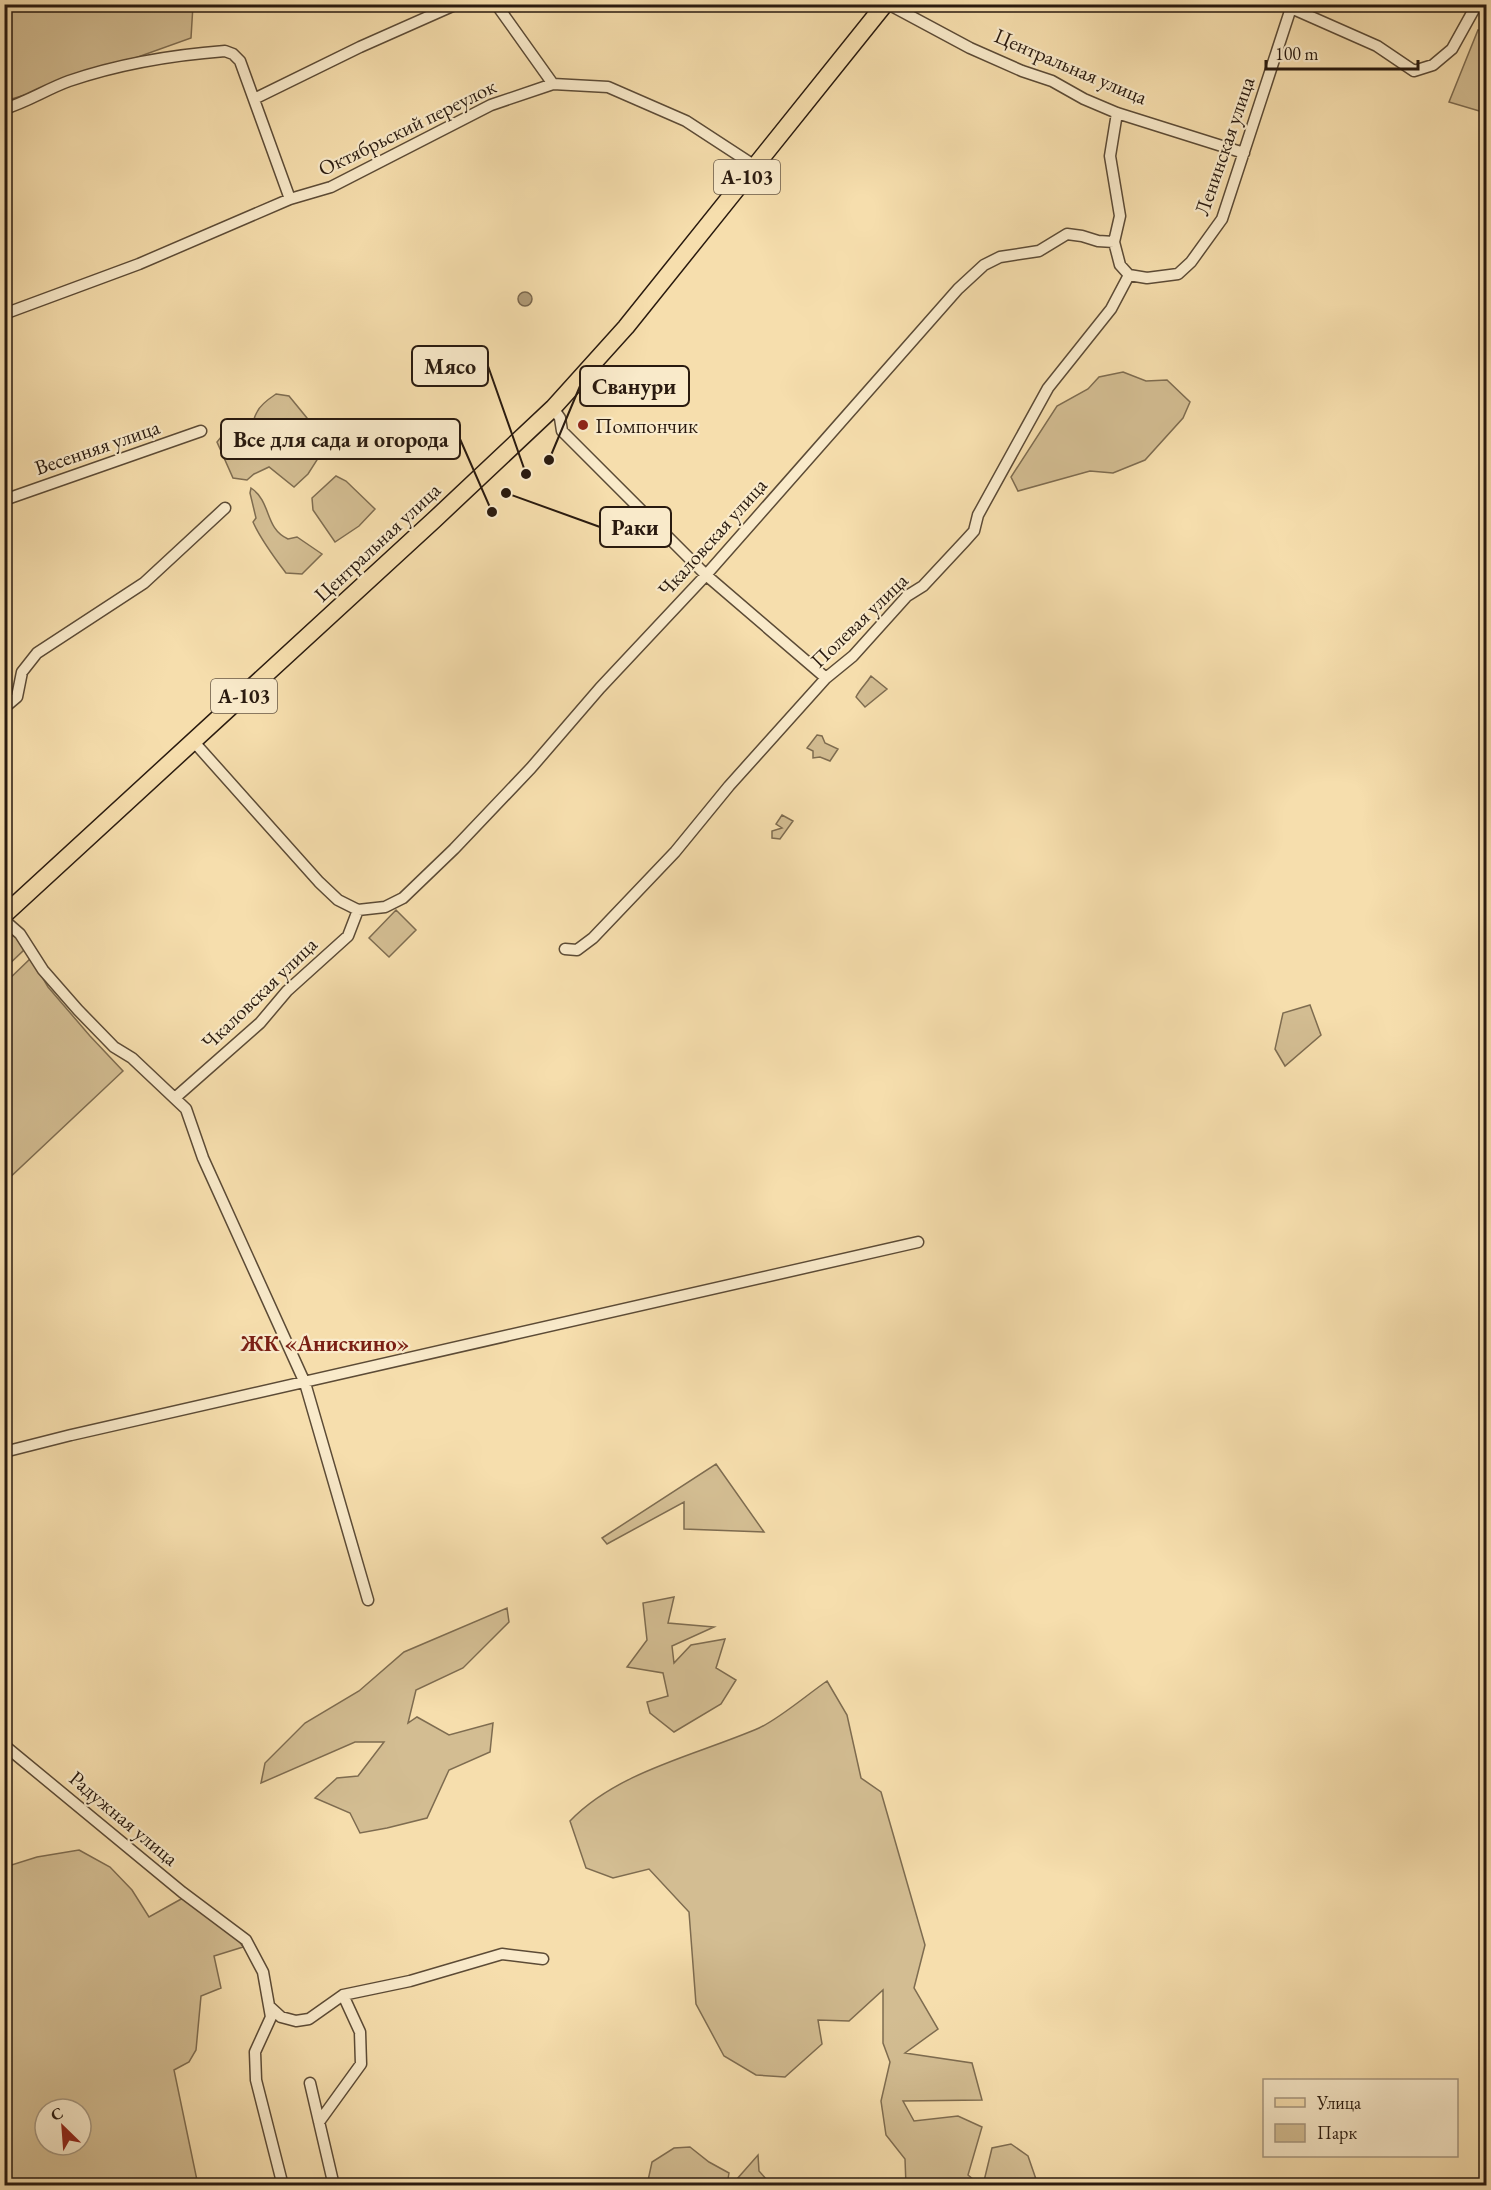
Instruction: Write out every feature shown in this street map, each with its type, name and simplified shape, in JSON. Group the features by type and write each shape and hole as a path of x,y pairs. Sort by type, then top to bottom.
{"main road":[{"name":"Центральная улица","path":"4,915 194,742 553,408 626,327 886,4"}],"street":[{"path":"254,99 360,47 457,4"},
{"path":"496,4 553,84"},
{"name":"Центральная улица","path":"886,4 970,48 1022,72 1052,81 1084,99 1117,113 1244,153"},
{"name":"Ленинская улица","path":"1129,275 1147,278 1178,274 1191,262 1222,219 1291,6 1377,46 1414,71 1433,65 1452,50 1477,4"},
{"path":"4,109 93,74 150,60 225,51 233,54 240,61 290,199"},
{"name":"Октябрьский переулок","path":"4,314 139,264 290,199 332,188 490,105 553,84 608,87 686,121 756,166"},
{"path":"1117,113 1110,156 1120,216 1114,242 1120,265 1129,275"},
{"name":"Чкаловская улица","path":"176,1097 260,1023 287,991 348,936 358,910 385,908 403,898 531,768 600,688 706,575 958,288 984,265 1000,257 1039,251 1067,234 1114,242"},
{"name":"Полевая улица","path":"565,949 577,950 593,938 675,852 729,786 826,678 853,656 907,596 923,586 974,531 978,515 1048,388 1111,309 1129,275"},
{"path":"553,408 560,418 562,430 706,575 826,678"},
{"name":"Весенняя улица","path":"4,500 201,431"},
{"path":"4,708 17,697 22,672 37,654 144,583 225,508"},
{"path":"194,742 319,882 338,900 358,910"},
{"path":"4,920 20,934 43,970 114,1047 132,1058 176,1097 186,1109 203,1158 305,1383 368,1600"},
{"path":"4,1452 918,1242"},
{"name":"Радужная улица","path":"4,1744 182,1892 246,1940 263,1972 269,2006"},
{"path":"269,2006 281,2017 296,2021 309,2019 343,1995 410,1981 502,1954 543,1959"},
{"path":"320,2122 361,2064 360,2032 343,1995"},
{"path":"269,2006 271,2017 255,2052 256,2080 283,2186"},
{"path":"310,2083 334,2186"}],"green space":[{"path":"5,5 193,5 191,38 68,82 5,101"},
{"path":"1478,30 1486,32 1486,113 1449,102"},
{"path":"1123,372 1146,381 1167,380 1190,402 1183,418 1145,460 1113,473 1090,471 1018,491 1011,477 1057,406 1088,389 1099,377"},
{"path":"276,394 289,396 307,418 301,436 289,447 296,458 314,451 317,460 308,474 294,487 269,467 247,480 233,478 217,442 225,432 246,435 258,409"},
{"path":"336,476 346,481 375,509 359,526 335,542 313,510 312,498"},
{"path":"251,488 262,500 271,522 280,534 288,539 297,537 322,554 302,574 286,573 260,535 253,522 256,518 250,493"},
{"path":"871,676 887,689 865,707 856,697"},
{"path":"817,735 822,736 825,743 838,749 830,761 820,757 813,758 813,751 807,748"},
{"path":"782,815 793,821 780,839 772,838 772,831 782,828 776,824"},
{"path":"396,910 416,930 389,957 369,938"},
{"path":"16,934 25,949 5,968 5,939"},
{"path":"31,958 48,987 123,1071 5,1182 5,983"},
{"path":"1310,1005 1321,1035 1285,1066 1275,1049 1283,1013"},
{"path":"716,1464 764,1532 684,1529 684,1502 607,1544 602,1538"},
{"path":"674,1597 668,1623 714,1627 672,1646 674,1663 691,1645 725,1639 716,1668 736,1680 721,1704 674,1732 650,1713 647,1702 668,1696 663,1673 627,1667 647,1640 643,1603"},
{"path":"507,1608 509,1622 463,1668 416,1690 408,1723 417,1717 449,1735 493,1723 490,1752 449,1770 427,1818 360,1833 350,1813 315,1798 337,1778 358,1776 384,1742 355,1742 261,1783 265,1763 305,1723 359,1691 404,1652"},
{"path":"827,1681 847,1715 861,1778 881,1792 925,1945 914,1988 938,2029 905,2053 972,2063 982,2100 903,2101 914,2121 958,2116 982,2127 968,2175 980,2185 906,2185 905,2159 886,2135 881,2101 890,2062 883,2043 883,1990 849,2021 818,2020 822,2044 785,2077 756,2075 724,2056 696,2004 689,1912 649,1869 613,1878 586,1868 570,1821 611,1789 635,1777 767,1724"},
{"path":"79,1850 110,1867 132,1890 149,1917 183,1898 235,1934 243,1947 214,1956 221,1988 201,1996 196,2050 189,2062 174,2070 198,2185 5,2186 5,1867 37,1857"},
{"path":"1011,2144 1028,2156 1038,2185 983,2185 992,2148"},
{"path":"690,2147 709,2162 729,2173 727,2185 647,2185 652,2162 674,2148"},
{"path":"758,2155 759,2171 769,2185 735,2185 737,2179"}],"shaded area":[{"path":"525,292 530,294 532,299 530,304 525,306 520,304 518,299 520,294"}],"place":[{"name":"Помпончик","path":"583,425"},
{"name":"Сванури","path":"549,460"},
{"name":"Мясо","path":"526,474"},
{"name":"Раки","path":"506,493"},
{"name":"Все для сада и огорода","path":"492,512"}],"district":[{"name":"ЖК «Анискино»","path":"325,1343"}]}
